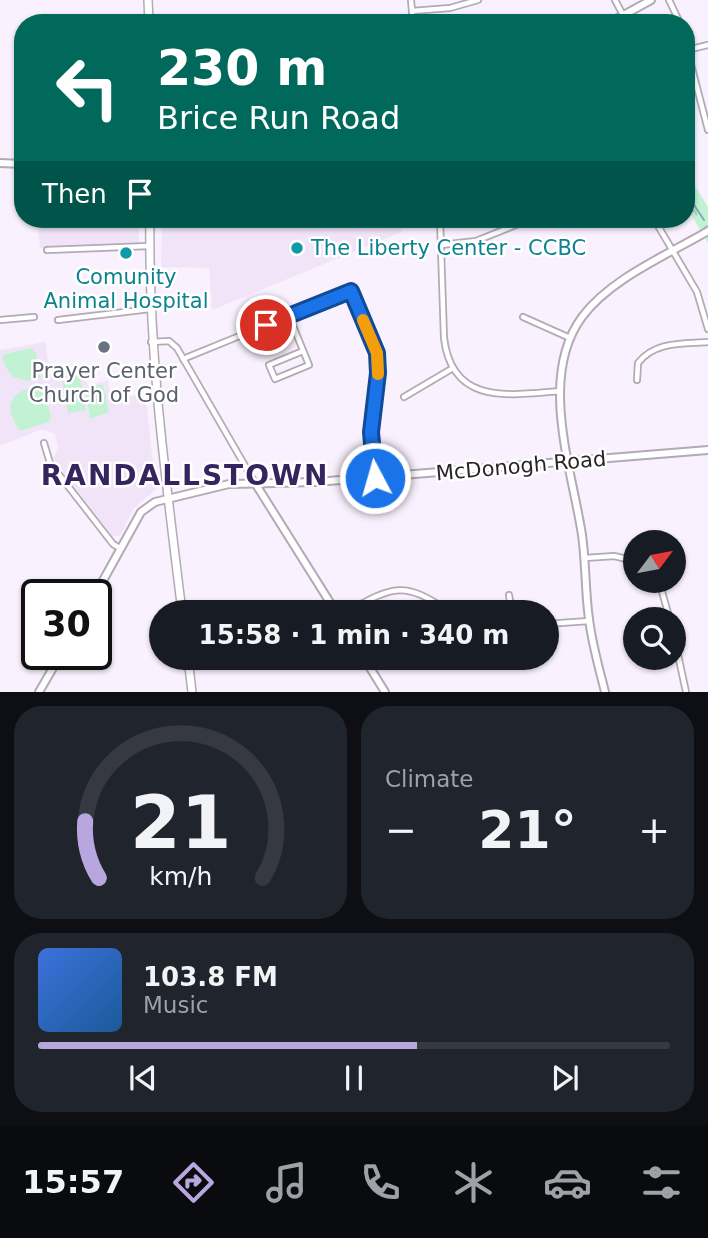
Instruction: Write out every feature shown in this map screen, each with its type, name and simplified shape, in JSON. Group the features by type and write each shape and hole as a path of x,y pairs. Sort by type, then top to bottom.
{"main road":[{"path":"150,228 151,342 181,600"},
{"path":"189,670 192,692"}],"street":[{"path":"411,0 412,14"},
{"path":"412,11 450,8 478,0"},
{"path":"625,14 651,0"},
{"path":"695,79 708,130"},
{"path":"440,228 444,338 445,349 453,368 469,385 488,393 507,395 561,391"},
{"path":"441,245 476,241 508,228"},
{"path":"660,228 697,292 708,329"},
{"path":"605,692 589,621 585,558 567,462 561,391 563,360 580,319 600,297 708,231"},
{"path":"47,250 149,246"},
{"path":"183,359 351,291 377,353 378,373 371,432 375,478"},
{"path":"58,320 150,309"},
{"path":"289,316 309,365 275,379 269,365 303,351"},
{"path":"0,320 34,317"},
{"path":"523,317 570,338"},
{"path":"151,342 169,341 183,359 255,483 328,600"},
{"path":"637,380 638,363 654,349 667,345 708,342"},
{"path":"404,397 453,368"},
{"path":"44,443 50,463 113,544 121,549"},
{"name":"McDonogh Road","path":"104,579 144,508 168,498 229,484 375,478 708,450"},
{"path":"585,558 614,556 623,558"},
{"path":"367,600 380,593 396,590 414,591 432,600"},
{"path":"509,595 510,600"},
{"path":"559,623 589,621"},
{"path":"39,692 52,670"},
{"path":"371,670 385,692"},
{"path":"681,670 686,692"}],"shaded area":[{"path":"38,228 139,228 139,245 40,248"},
{"path":"162,228 402,228 402,232 212,310 209,268 161,267"},
{"path":"45,342 51,378 84,373 88,386 108,380 112,402 145,392 156,489 134,508 120,536 112,536 53,458 58,449 55,434 40,430 0,446 0,350"}],"green space":[{"path":"695,186 708,207 708,243 695,221"},
{"path":"31,348 36,353 41,378 28,381 13,377 5,366 2,355"},
{"path":"80,375 86,410 68,413 62,378"},
{"path":"103,385 109,412 90,419 85,388"},
{"path":"43,386 51,416 49,422 20,431 11,413 13,399 24,390"}],"waterway":[{"path":"695,206 704,220"}],"slow traffic":[{"path":"363,320 377,353 378,374"}],"place":[{"name":"The Liberty Center - CCBC","path":"297,248"},
{"name":"Comunity Animal Hospital","path":"126,253"},
{"name":"Prayer Center Church of God","path":"104,347"}],"district":[{"name":"RANDALLSTOWN","path":"185,475"}],"route":[{"path":"266,325 351,291 377,353 378,373 371,432 375,478"}]}
